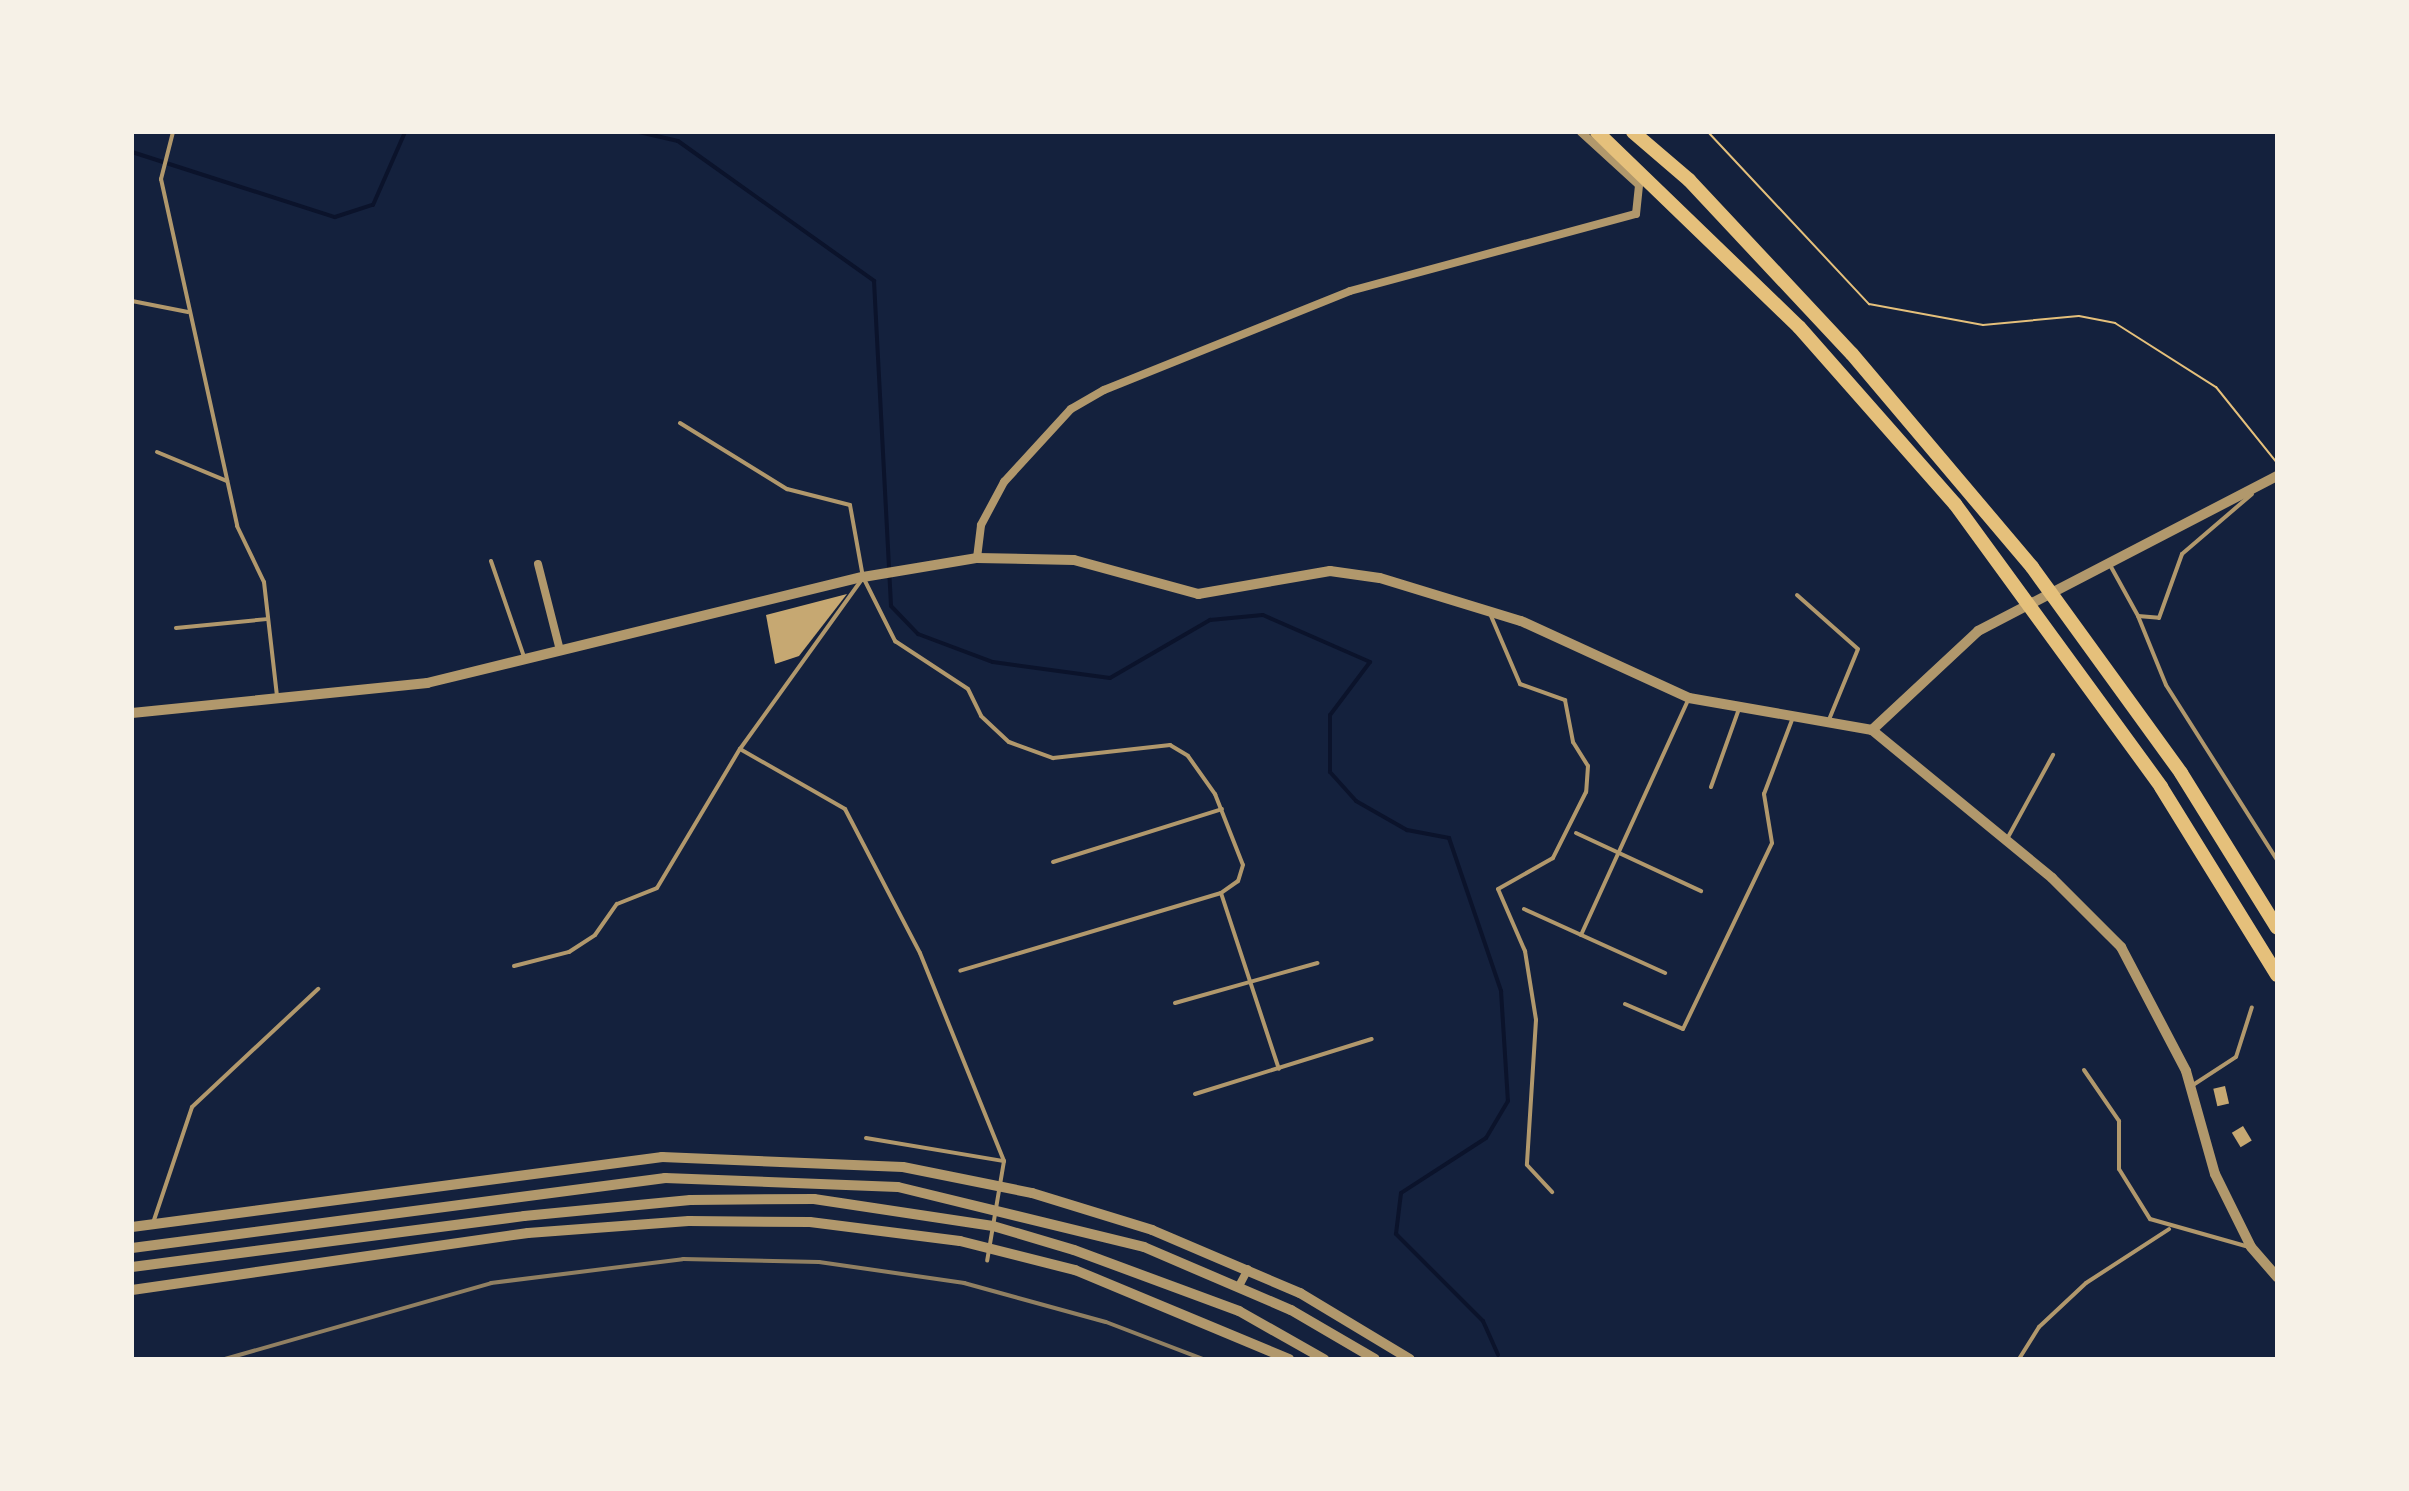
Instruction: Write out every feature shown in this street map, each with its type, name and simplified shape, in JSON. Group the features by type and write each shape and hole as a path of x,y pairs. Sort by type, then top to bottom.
{"highway":[{"path":"1597,132 1735,260 1955,504 2161,787 2277,975"},
{"path":"1633,132 1689,180 1852,354 2032,567 2181,773 2277,928"}],"street":[{"path":"977,558 981,525 1004,482 1071,409 1104,390 1350,291 1626,218 1643,197 1628,172 1581,132"},
{"path":"1872,730 1921,677 2015,609 2107,559 2277,476"},
{"path":"132,713 427,683 863,577 977,558 1074,560 1198,594 1343,573 1489,610 1689,698 1792,720 1872,730 2006,841 2121,947 2191,1086 2215,1174 2251,1247 2277,1277"},
{"path":"538,564 560,650"},
{"path":"132,1227 662,1157 808,1158 1003,1186 1152,1230 1248,1269 1410,1359"},
{"path":"132,1248 665,1178 815,1179 996,1206 1144,1247 1239,1286 1375,1359"},
{"path":"132,1267 690,1200 814,1199 993,1226 1239,1311 1324,1359"},
{"path":"132,1290 528,1233 689,1221 889,1228 990,1248 1136,1291 1289,1359"},
{"path":"1239,1286 1248,1269"}],"lane":[{"path":"173,132 161,179 237,526 264,582 277,700"},
{"path":"132,301 188,312"},
{"path":"680,423 787,489 850,505 863,577 895,641 968,689 981,716 1017,747 1067,758 1170,745 1204,774 1222,809 1243,865 1238,881 1221,893 960,971"},
{"path":"157,452 227,481"},
{"path":"2138,616 2159,618 2173,568 2191,543 2277,476"},
{"path":"2107,559 2138,616 2166,685 2277,860"},
{"path":"491,561 525,660"},
{"path":"514,966 569,952 595,935 617,904 657,888 740,749 863,577"},
{"path":"1797,595 1858,649 1827,724"},
{"path":"1489,610 1520,684 1565,700 1573,742 1588,766 1586,792 1553,858 1498,889 1525,951 1536,1020 1527,1165 1552,1192"},
{"path":"176,628 267,619"},
{"path":"1581,935 1689,698"},
{"path":"1711,787 1739,709"},
{"path":"1625,1004 1683,1029 1772,843 1764,794 1792,720"},
{"path":"740,749 845,809 920,953 1004,1161 1003,1186 996,1206 987,1261"},
{"path":"2006,841 2053,755"},
{"path":"1053,862 1222,809"},
{"path":"1576,833 1701,891"},
{"path":"1221,893 1279,1069"},
{"path":"1524,909 1665,973"},
{"path":"1175,1003 1317,963"},
{"path":"152,1226 192,1107 318,989"},
{"path":"2191,1086 2236,1057 2252,1007"},
{"path":"1195,1094 1372,1039"},
{"path":"2084,1070 2119,1121 2119,1169 2150,1219 2169,1229 2251,1247"},
{"path":"866,1138 1004,1161"},
{"path":"2019,1359 2039,1327 2086,1283 2169,1229"}],"path":[{"path":"1708,132 1869,304 1983,325 2079,316 2115,323 2216,387 2277,463"}],"building":[{"path":"847,594 799,656 775,664 766,615"},
{"path":"2225,1086 2229,1104 2217,1106 2213,1089"},
{"path":"2243,1126 2252,1141 2241,1147 2232,1133"}],"waterway":[{"path":"132,152 335,217 373,205 405,132"},
{"path":"639,132 678,141 874,281 891,606 918,634 993,662 1110,678 1210,620 1263,615 1370,662 1330,715 1330,772 1356,801 1407,830 1449,838 1501,991 1508,1101 1486,1138 1401,1193 1396,1234 1483,1321 1498,1355"}],"railway":[{"path":"225,1359 491,1283 683,1259 819,1262 964,1283 1106,1322 1203,1359"}]}
